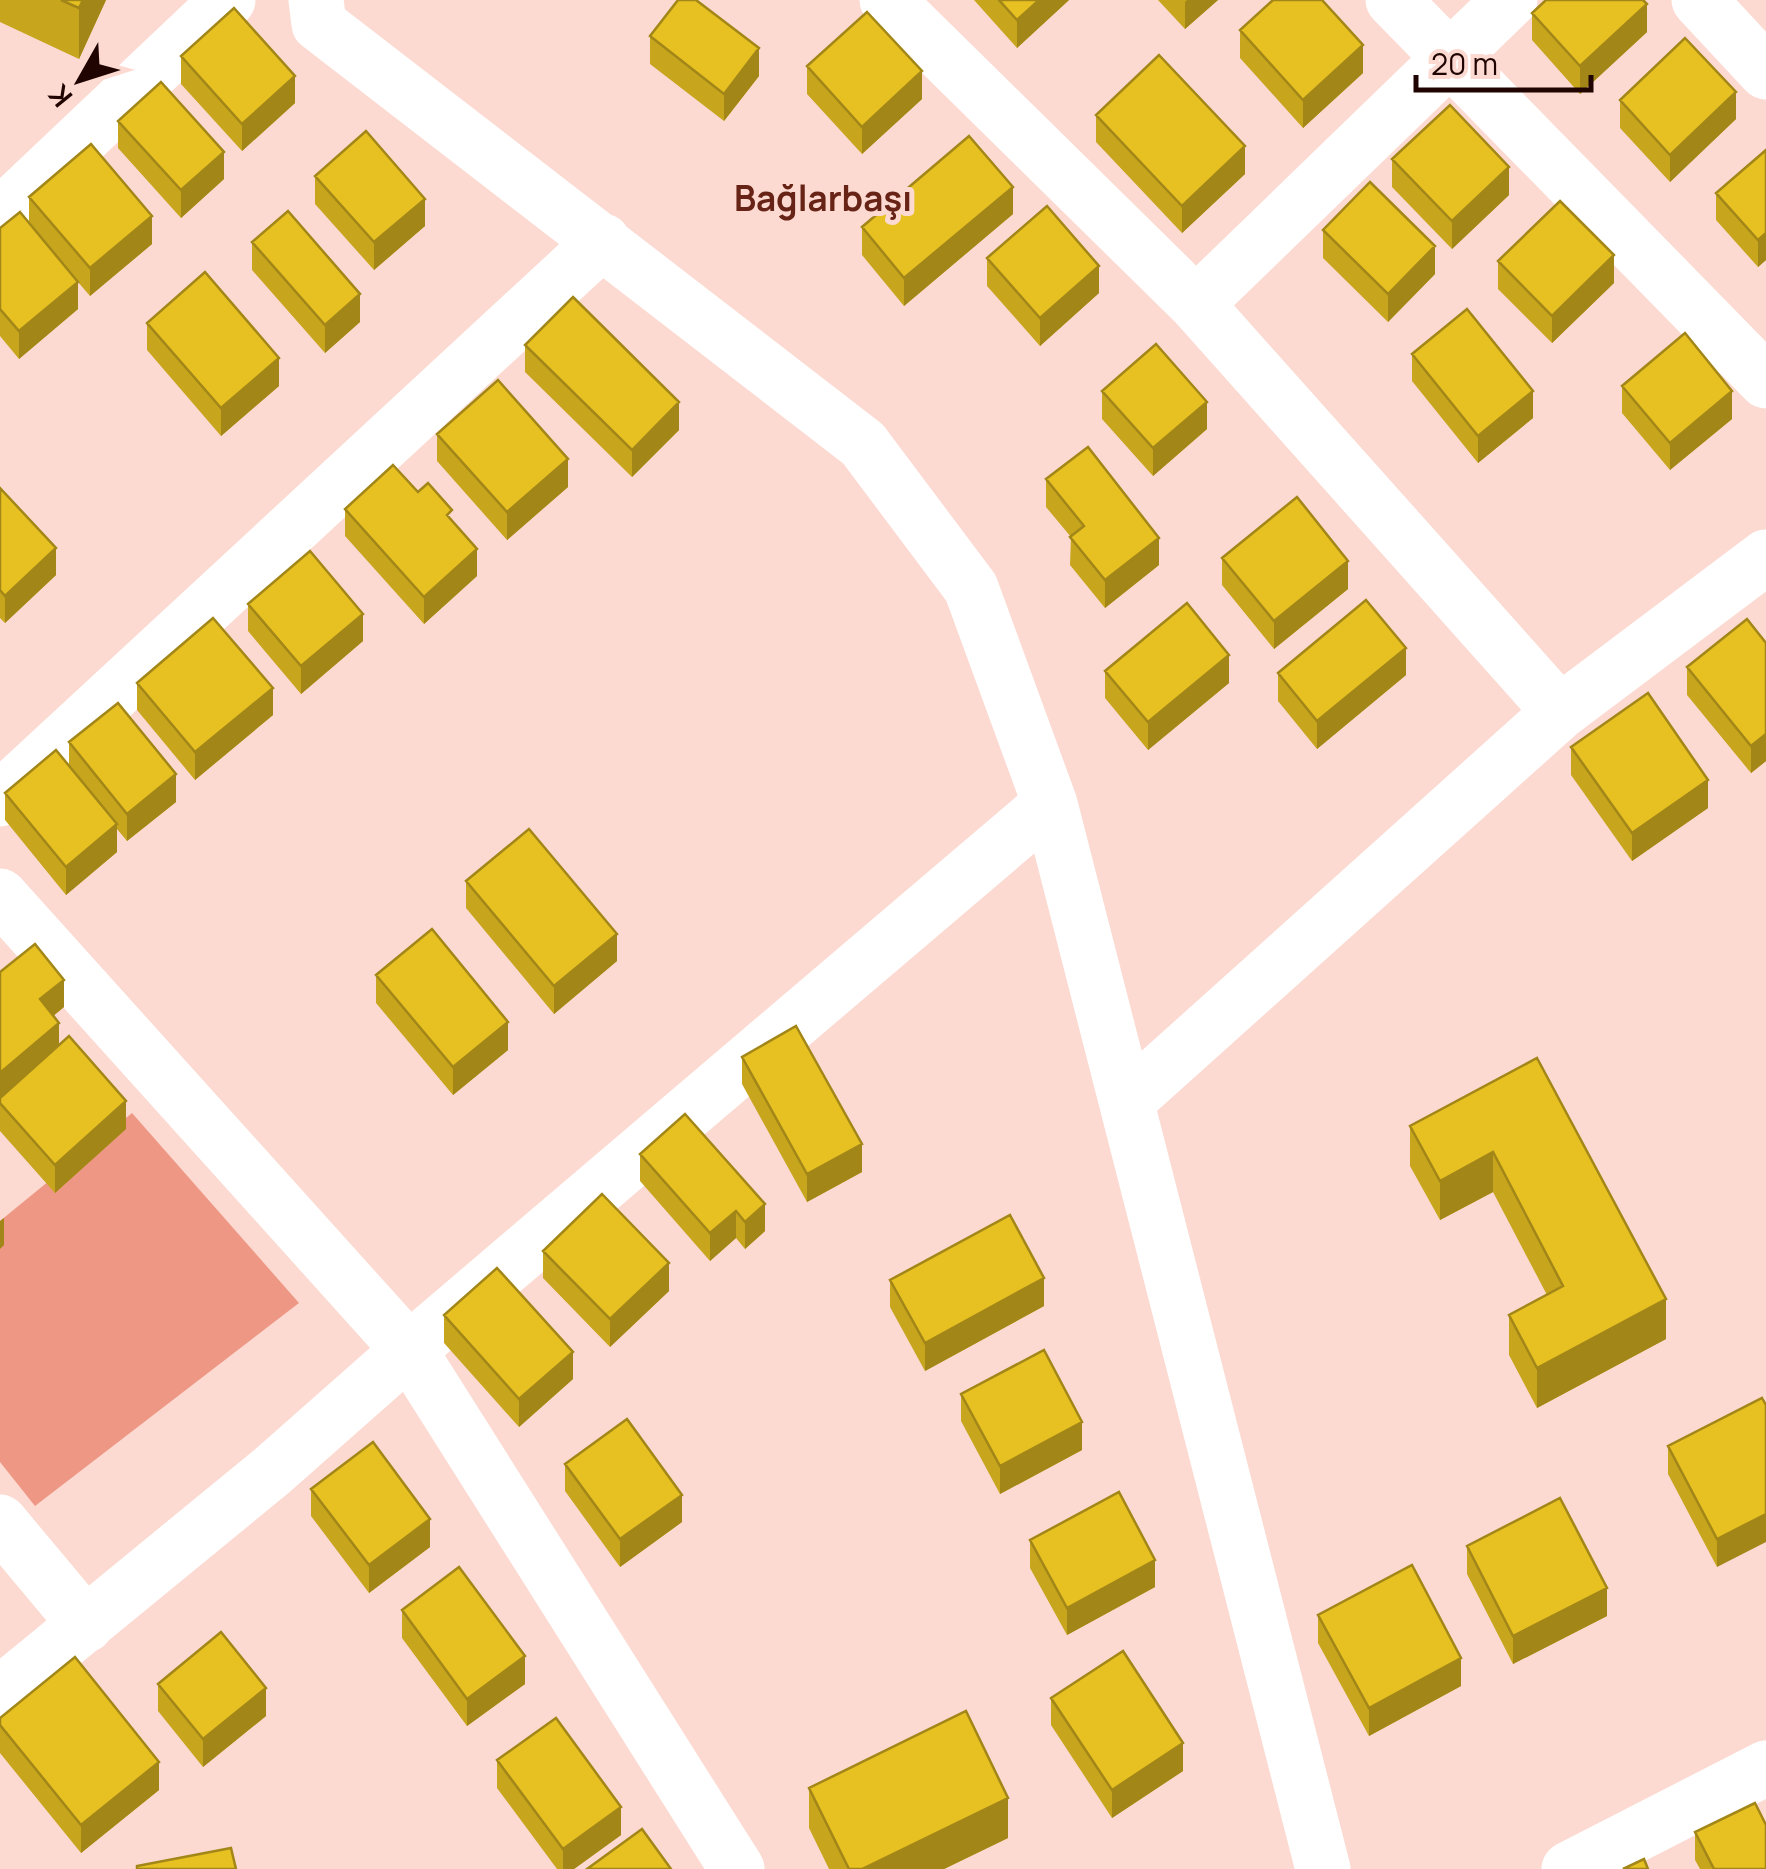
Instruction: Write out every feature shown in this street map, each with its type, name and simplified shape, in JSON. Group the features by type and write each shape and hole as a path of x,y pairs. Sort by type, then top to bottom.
{"street":[{"path":"0,216 228,0"},
{"path":"316,0 319,24 864,444 971,588 1050,804 1323,1869"},
{"path":"887,0 1196,304 1560,712"},
{"path":"1392,0 1766,381"},
{"path":"1196,304 1510,0"},
{"path":"1699,0 1766,72"},
{"path":"0,799 603,241"},
{"path":"1128,1100 1560,712 1766,557"},
{"path":"0,1694 272,1471 1050,804"},
{"path":"0,896 409,1350 737,1869"},
{"path":"0,1522 86,1625"},
{"path":"1569,1869 1766,1768"}],"shaded area":[{"path":"132,1113 299,1303 35,1506 0,1462 0,1221"}],"building":[{"path":"61,0 83,0 79,8"},
{"path":"678,0 696,0 759,48 724,94 650,36"},
{"path":"999,0 1039,0 1017,20"},
{"path":"1273,0 1322,0 1363,45 1303,100 1240,30"},
{"path":"1546,0 1643,0 1647,4 1580,66 1532,13"},
{"path":"234,8 295,76 242,124 181,56"},
{"path":"867,12 922,71 862,127 807,66"},
{"path":"1685,38 1736,92 1670,155 1620,100"},
{"path":"1159,55 1245,146 1182,206 1096,115"},
{"path":"161,82 224,152 181,190 118,121"},
{"path":"1450,105 1509,167 1452,221 1392,159"},
{"path":"366,131 425,199 374,242 315,176"},
{"path":"969,136 1013,187 904,278 862,227"},
{"path":"91,144 152,216 90,268 29,197"},
{"path":"1766,150 1766,233 1758,240 1716,193"},
{"path":"1370,182 1435,246 1388,294 1323,230"},
{"path":"1560,201 1614,255 1552,316 1498,261"},
{"path":"1047,206 1099,266 1040,318 987,258"},
{"path":"288,211 360,294 325,325 252,242"},
{"path":"20,212 78,282 19,331 0,309 0,228"},
{"path":"205,272 279,358 221,408 147,323"},
{"path":"573,297 679,402 632,450 525,345"},
{"path":"1467,309 1533,391 1478,436 1412,354"},
{"path":"1685,333 1732,391 1670,443 1622,386"},
{"path":"1156,344 1207,402 1153,448 1102,391"},
{"path":"498,380 568,459 507,512 437,434"},
{"path":"1088,447 1159,538 1105,580 1070,537 1084,526 1046,479"},
{"path":"393,465 418,492 428,483 452,510 447,515 477,549 424,597 345,509"},
{"path":"0,488 56,548 5,596 0,590"},
{"path":"1297,497 1348,561 1274,621 1222,558"},
{"path":"310,551 363,614 301,666 248,604"},
{"path":"1366,600 1406,648 1317,721 1278,673"},
{"path":"1187,603 1229,655 1148,722 1105,671"},
{"path":"213,618 273,688 195,752 137,683"},
{"path":"1747,619 1766,643 1766,734 1751,746 1687,667"},
{"path":"1648,693 1708,780 1632,833 1571,747"},
{"path":"118,703 176,774 127,814 69,742"},
{"path":"56,750 117,824 66,867 5,793"},
{"path":"529,829 617,934 554,986 466,881"},
{"path":"432,929 508,1022 453,1067 376,975"},
{"path":"35,944 64,980 40,999 59,1023 0,1073 0,972"},
{"path":"796,1026 862,1144 807,1174 742,1057"},
{"path":"69,1036 126,1101 55,1165 0,1103 0,1098"},
{"path":"1537,1058 1666,1299 1537,1368 1509,1315 1563,1286 1493,1152 1440,1181 1410,1126"},
{"path":"685,1114 765,1204 745,1222 736,1211 710,1233 640,1154"},
{"path":"602,1194 669,1263 610,1319 543,1251"},
{"path":"1010,1215 1044,1278 925,1343 890,1280"},
{"path":"497,1268 573,1352 519,1399 444,1315"},
{"path":"1044,1350 1082,1422 1000,1466 961,1394"},
{"path":"1762,1398 1766,1405 1766,1514 1717,1539 1668,1446"},
{"path":"627,1419 682,1495 620,1539 565,1464"},
{"path":"373,1442 430,1519 369,1565 311,1489"},
{"path":"1119,1492 1155,1560 1067,1608 1030,1540"},
{"path":"1560,1498 1607,1588 1513,1636 1467,1546"},
{"path":"1412,1565 1461,1658 1369,1708 1318,1615"},
{"path":"459,1567 525,1656 467,1699 402,1610"},
{"path":"221,1632 266,1688 203,1739 158,1684"},
{"path":"1123,1651 1183,1743 1112,1790 1051,1698"},
{"path":"75,1657 159,1762 81,1825 0,1725 0,1718"},
{"path":"966,1711 1008,1798 862,1869 849,1869 809,1788"},
{"path":"556,1718 621,1807 563,1849 497,1760"},
{"path":"1755,1803 1766,1825 1766,1869 1714,1869 1695,1832"},
{"path":"642,1829 671,1869 587,1869"},
{"path":"231,1848 236,1869 137,1869 137,1866"},
{"path":"1644,1859 1648,1869 1623,1869"}],"district":[{"name":"Bağlarbaşı","path":"823,198"}]}
